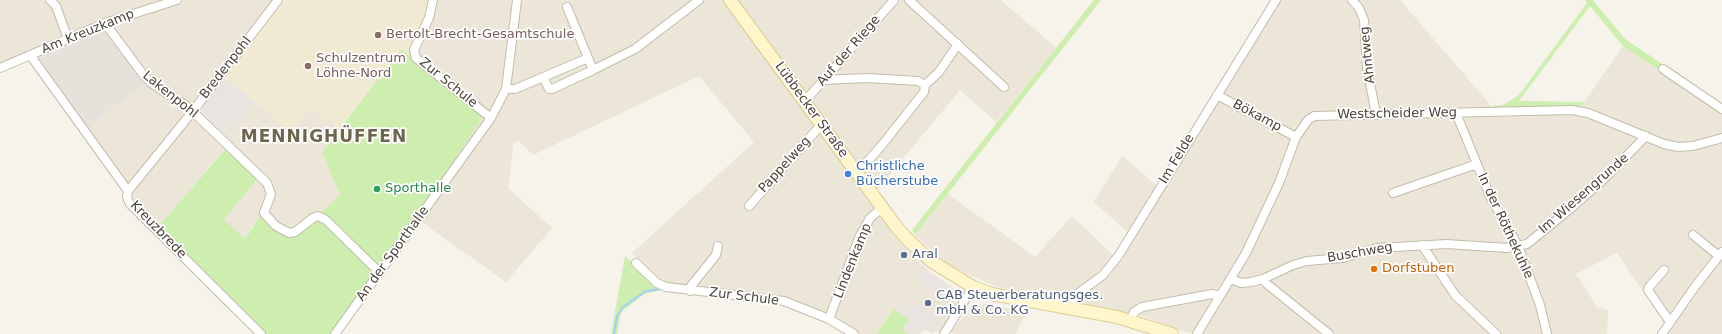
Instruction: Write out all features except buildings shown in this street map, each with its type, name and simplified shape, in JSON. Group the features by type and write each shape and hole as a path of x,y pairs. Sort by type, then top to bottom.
{"main road":[{"name":"Lübbecker Straße","path":"730,0 900,231 922,253 947,272 973,287 1011,299 1130,320 1172,334"}],"street":[{"path":"50,0 56,6 68,38"},
{"name":"Am Kreuzkamp","path":"0,68 105,23 177,0"},
{"name":"Bredenpohl","path":"128,191 193,111 278,0"},
{"name":"Zur Schule","path":"432,0 428,18 414,50 416,58 491,118"},
{"name":"An der Sporthalle","path":"335,334 491,118 506,89 517,0"},
{"path":"543,77 549,89 552,89 593,70 635,49 699,0"},
{"name":"Auf der Riege","path":"805,101 894,0"},
{"path":"909,0 1004,87"},
{"name":"Im Felde","path":"1070,309 1076,295 1104,275 1119,255 1276,0"},
{"name":"Ahntweg","path":"1352,0 1364,20 1367,68 1376,114"},
{"path":"566,7 593,70"},
{"name":"Lakenpohl","path":"105,23 146,78 193,111 267,183 271,194 264,213 276,226 289,233 295,232 313,218 318,216 326,220 380,273"},
{"path":"856,172 867,162 924,92 925,85 939,72 958,44"},
{"name":"Kreuzbrede","path":"30,55 128,191 127,197 130,204 261,334"},
{"path":"506,89 515,88 588,58"},
{"path":"1663,69 1722,109"},
{"path":"823,80 868,78 918,81 925,85"},
{"name":"Bökamp","path":"1217,94 1296,137"},
{"name":"Westscheider Weg","path":"1197,334 1231,279 1276,189 1296,137 1308,120 1314,116 1572,110 1588,113 1664,144 1678,147 1693,146 1722,138"},
{"name":"In der Röthekuhle","path":"1456,113 1490,196 1518,246 1540,305 1547,334"},
{"name":"Pappelweg","path":"749,206 821,125"},
{"name":"Im Wiesengrunde","path":"1518,246 1527,244 1570,209 1620,164 1646,136"},
{"name":"In der Röthekuhle","path":"1393,194 1477,164"},
{"name":"Lindenkamp","path":"829,319 859,238 870,218 882,208"},
{"path":"1662,334 1720,254 1693,235"},
{"name":"Buschweg","path":"1231,279 1242,283 1263,279 1293,265 1307,261 1343,258 1377,248 1447,244 1507,248 1518,246"},
{"path":"1422,245 1455,295 1496,334"},
{"path":"690,290 691,286 716,256 718,246"},
{"name":"Zur Schule","path":"636,263 657,283 674,289 779,300 829,319 854,334"},
{"path":"1664,270 1648,290 1670,322"},
{"path":"1263,279 1328,334"},
{"path":"944,334 973,287"},
{"path":"1130,320 1134,312 1142,307 1212,294 1220,296"}],"shaded area":[{"path":"0,0 280,0 213,88 216,90 222,132 226,129 230,132 255,102 292,131 312,108 339,129 322,152 340,195 314,219 297,232 252,226 245,239 224,219 226,147 157,228 135,205 124,181 88,129 118,103 37,53 0,65"},
{"name":"Schulzentrum Löhne-Nord","path":"279,0 431,0 427,18 410,56 401,49 339,129 312,108 292,131 222,76"},
{"path":"431,0 1001,0 1056,48 996,122 960,90 869,200 900,242 917,260 929,271 951,286 955,292 957,303 955,311 941,334 936,331 932,334 924,329 920,334 908,334 902,330 893,309 877,334 861,334 841,322 780,295 667,285 660,281 632,253 754,142 699,76 533,155 518,140 513,145 509,189 552,228 506,282 416,218 485,114 410,56 427,18"},
{"path":"1279,0 1400,0 1493,108 1493,117 1576,114 1623,46 1722,111 1722,334 1657,334 1664,323 1617,253 1576,274 1597,307 1608,310 1607,334 1192,334 1142,316 1077,304 1078,299 1082,294 1106,279 1113,271"},
{"path":"99,30 105,32 147,82 118,103 88,129 39,61 37,53"},
{"path":"222,76 255,102 230,132 226,129 222,132 200,110 216,90 213,87"},
{"path":"1122,156 1157,186 1127,232 1094,202"},
{"path":"948,194 1035,257 1072,216 1113,255 1094,278 1073,292 1066,302 997,287 952,267 937,256 915,235"},
{"path":"924,272 944,282 943,284 953,291 948,301 916,280"},
{"path":"903,301 913,307 916,303 942,320 939,325 944,328 940,333 935,330 933,334 924,328 919,334 910,334 903,330 910,319 896,310"},
{"path":"985,304 1027,312 1015,334 955,334 951,332 965,314 973,307"}],"green space":[{"path":"1094,0 1101,0 915,235 912,230"},
{"path":"1585,0 1593,0 1625,39 1722,104 1722,111 1623,46 1590,6 1519,101 1584,102 1580,108 1493,108 1492,106 1503,105 1519,95 1587,3"},
{"path":"401,49 485,114 416,218 332,334 264,334 157,228 227,147 258,178 224,219 245,239 262,213 283,233 314,219 340,195 322,152"},
{"path":"625,256 650,281 662,290 644,294 621,312 617,334 611,334"},
{"path":"893,309 909,320 902,330 908,334 877,334"}],"waterway":[{"path":"614,334 617,316 623,307 646,291 660,289"}],"place":[{"name":"Bertolt-Brecht-Gesamtschule","path":"378,35"},
{"name":"Schulzentrum Löhne-Nord","path":"308,66"},
{"name":"Christliche Bücherstube","path":"848,174"},
{"name":"Sporthalle","path":"377,189"},
{"name":"Aral","path":"904,255"},
{"name":"Dorfstuben","path":"1374,269"},
{"name":"CAB Steuerberatungsges. mbH & Co. KG","path":"928,303"}],"district":[{"name":"MENNIGHÜFFEN","path":"324,138"}]}
